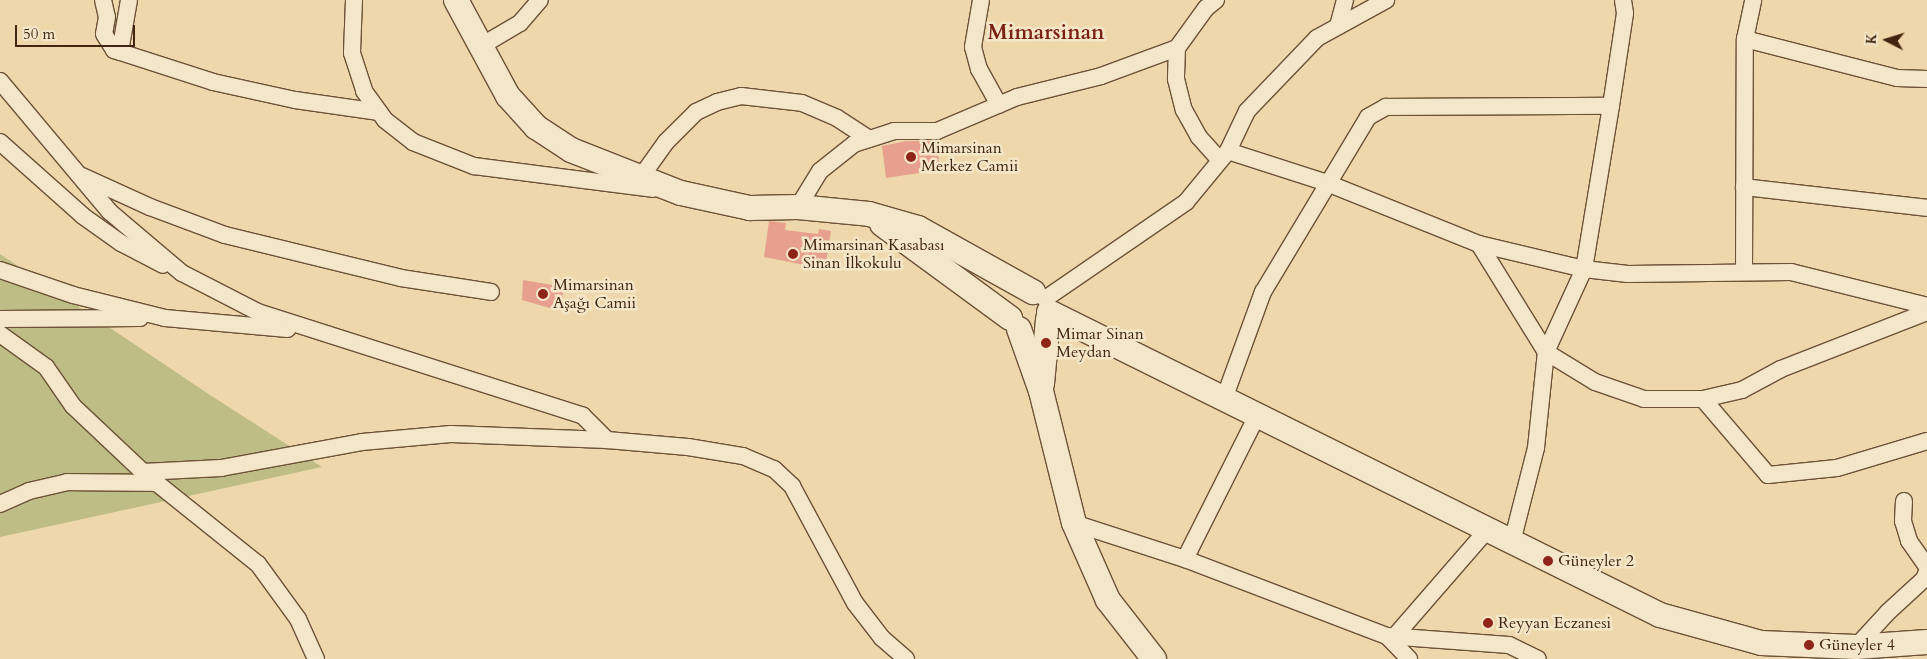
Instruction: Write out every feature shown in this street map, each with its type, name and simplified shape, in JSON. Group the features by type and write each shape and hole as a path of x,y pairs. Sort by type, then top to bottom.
{"street":[{"path":"104,0 107,17 106,40 120,52 213,82 295,100 379,112"},
{"path":"120,52 129,0"},
{"path":"354,0 352,53 364,91 379,112 413,142 474,166 681,193 750,208 798,207 869,214 918,228 1044,306 1256,416 1660,615 1761,643 1856,647 1927,642"},
{"path":"456,0 508,96 536,127 571,150 681,193"},
{"path":"481,46 520,23 540,0"},
{"path":"981,0 973,47 979,68 999,105"},
{"path":"798,207 820,171 854,144 894,131 937,131 999,105 1101,76 1177,48 1206,8 1216,0"},
{"path":"1338,26 1345,0"},
{"path":"869,214 1014,323 1039,329 1044,306 1186,202 1224,155 1247,111 1317,38 1386,0"},
{"path":"1512,542 1536,448 1546,352 1584,268 1625,13 1623,0"},
{"path":"1744,272 1745,39 1753,0"},
{"path":"1745,39 1897,78 1927,79"},
{"path":"1177,48 1176,79 1184,110 1199,137 1224,155 1327,183 1479,244 1584,268 1628,274 1791,272 1927,306"},
{"path":"0,81 110,212 182,274"},
{"path":"641,177 666,142 696,112 717,102 741,96 802,103 837,118 869,139"},
{"path":"1224,399 1263,292 1368,116 1386,107 1611,106"},
{"path":"0,142 101,230 140,254 258,312 312,331 583,416 607,440"},
{"path":"77,173 150,207 225,235 400,278 491,292"},
{"path":"1744,186 1927,208"},
{"path":"1479,244 1546,352 1595,382 1644,399 1703,399 1742,390 1781,369 1927,312"},
{"path":"0,270 73,295 165,318"},
{"path":"1044,306 1014,298 1014,323 1041,391 1074,523 1108,600 1154,659"},
{"path":"1041,391 1044,306"},
{"path":"0,319 165,318 312,331"},
{"path":"0,334 46,367 73,406 143,472 258,564 290,606 316,659"},
{"path":"1703,399 1768,475 1837,468 1927,441"},
{"path":"1184,559 1256,416"},
{"path":"143,472 258,464 362,442 423,435 607,440 716,451 754,459 774,469 800,497 809,522 863,615 882,638 906,659"},
{"path":"0,504 29,491 62,483 157,483"},
{"path":"1904,501 1903,521 1909,541 1927,567"},
{"path":"1074,523 1184,559 1391,636 1509,645 1538,659"},
{"path":"1391,636 1488,529"},
{"path":"1856,647 1888,612 1924,579 1927,572"},
{"path":"1391,636 1409,659"}],"shaded area":[{"path":"0,254 210,395 322,467 0,537"}],"building":[{"name":"Mimarsinan Merkez Camii","path":"906,141 936,141 940,170 886,178 882,146"},
{"path":"769,221 786,223 785,230 818,234 819,229 831,231 825,269 764,257"},
{"name":"Mimarsinan Aşağı Camii","path":"523,280 564,287 560,311 522,300"}],"place":[{"name":"Mimarsinan Merkez Camii","path":"911,157"},
{"name":"Mimarsinan Kasabası Sinan İlkokulu","path":"793,254"},
{"name":"Mimarsinan Aşağı Camii","path":"543,294"},
{"name":"Mimar Sinan Meydan","path":"1046,343"},
{"name":"Güneyler 2","path":"1548,561"},
{"name":"Reyyan Eczanesi","path":"1488,623"},
{"name":"Güneyler 4","path":"1809,645"}],"district":[{"name":"Mimarsinan","path":"1046,33"}]}
